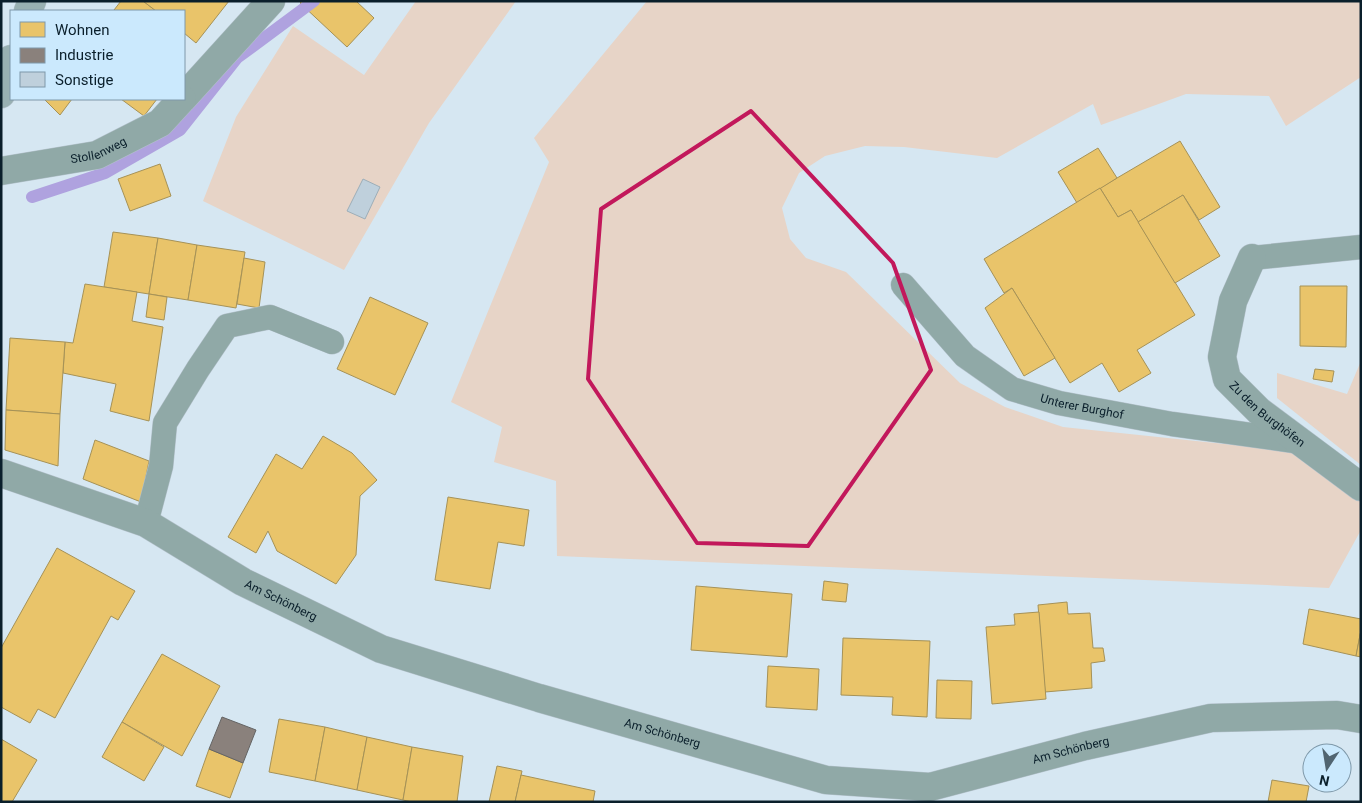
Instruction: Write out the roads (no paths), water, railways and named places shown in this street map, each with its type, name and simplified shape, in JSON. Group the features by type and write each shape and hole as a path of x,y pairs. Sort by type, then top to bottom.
{"main road":[{"path":"1,94 10,62"}],"street":[{"name":"Stollenweg","path":"185,96 271,1"},
{"name":"Stollenweg","path":"1,171 97,155 160,123 181,100"},
{"name":"Zu den Burghöfen","path":"1252,258 1233,301 1222,357 1227,379 1258,411 1361,487"},
{"name":"Am Schönberg","path":"1,473 146,523 243,582 381,649 539,698 826,780 930,787 1085,746 1211,718 1337,715 1361,719"}],"lane":[{"path":"1252,258 1361,247"},
{"name":"Unterer Burghof","path":"904,285 965,356 1012,389 1059,404 1172,424 1301,442"},
{"path":"146,523 161,466 165,423 227,326 270,317 332,342"}],"waterway":[{"path":"32,197 105,173 180,130 237,58 314,1"}]}
